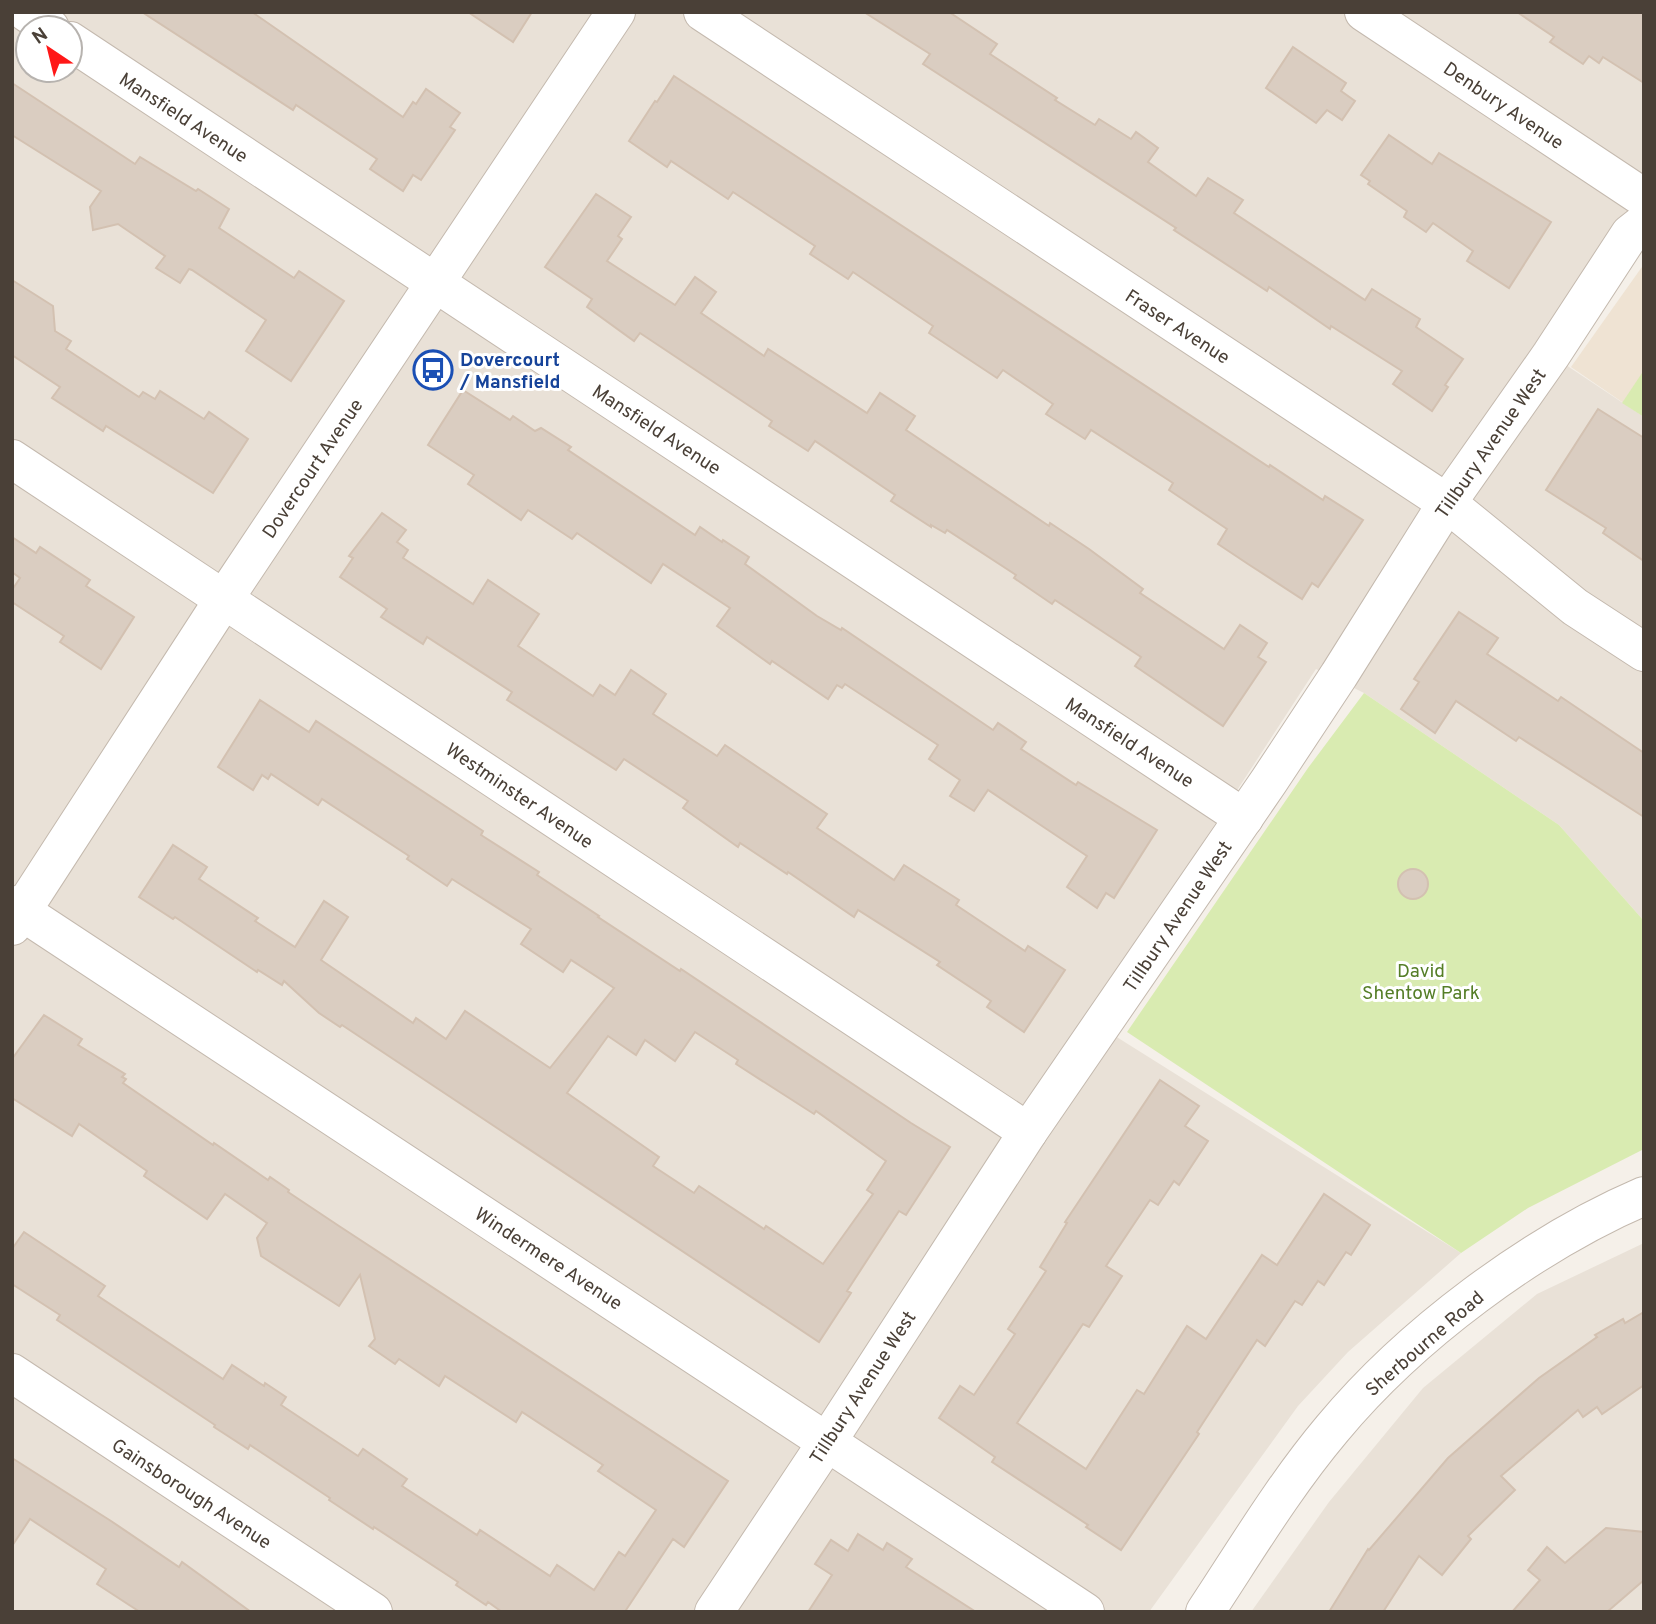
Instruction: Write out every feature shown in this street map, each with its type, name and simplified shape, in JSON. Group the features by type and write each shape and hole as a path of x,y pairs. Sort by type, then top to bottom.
{"street":[{"name":"Dovercourt Avenue","path":"16,914 616,12"},
{"name":"Fraser Avenue","path":"704,12 1447,503 1575,607 1644,652"},
{"name":"Denbury Avenue","path":"1364,12 1644,198"},
{"name":"Mansfield Avenue","path":"84,50 1244,818"},
{"name":"Tillbury Avenue West","path":"714,1612 1028,1132 1339,676 1447,503 1551,355 1630,234 1644,223"},
{"name":"Westminster Avenue","path":"12,459 1028,1132"},
{"name":"Windermere Avenue","path":"16,914 1085,1612"},
{"name":"Sherbourne Road","path":"1205,1612 1276,1504 1332,1429 1391,1366 1468,1301 1534,1253 1644,1196"},
{"name":"Gainsborough Avenue","path":"12,1373 373,1612"}],"shaded area":[{"path":"12,12 1644,12 1644,223 1551,355 1644,417 1644,921 1559,825 1364,693 1316,669 1088,1019 1461,1253 1348,1352 1298,1406 1149,1612 12,1612"},
{"path":"1644,264 1644,417 1571,367"},
{"path":"1644,1243 1644,1612 1251,1612 1329,1502 1423,1388 1537,1294"}],"green space":[{"path":"1644,370 1644,417 1622,403"},
{"name":"David Shentow Park","path":"1364,693 1559,825 1644,921 1644,1149 1528,1208 1461,1253 1127,1032 1308,768"}],"building":[{"path":"142,12 252,12 403,117 426,89 460,113 450,127 455,130 421,180 413,175 403,191 370,169 377,159 296,105 293,110"},
{"path":"468,12 532,12 513,42"},
{"path":"864,12 949,12 997,44 990,54 1057,98 1055,100 1095,125 1099,119 1131,139 1136,132 1158,148 1148,162 1196,196 1208,178 1243,200 1234,213 1365,300 1372,289 1420,319 1416,327 1463,359 1445,385 1448,387 1432,411 1393,384 1402,371 1331,326 1330,329 1269,287 1267,291 1174,230 1176,228 923,64 930,54"},
{"path":"1517,12 1644,12 1644,83 1603,57 1599,63 1589,56 1583,64 1550,42 1554,37"},
{"path":"1293,47 1346,83 1341,91 1355,101 1342,120 1327,110 1316,123 1266,88"},
{"path":"674,76 1269,467 1270,465 1323,500 1325,496 1363,520 1318,587 1312,583 1302,599 1218,544 1227,529 1169,490 1173,483 1091,430 1085,439 1046,414 1053,404 1003,370 997,378 929,333 933,326 853,272 848,279 810,254 815,246 733,192 728,199 671,161 667,167 629,141"},
{"path":"12,83 135,164 140,157 229,209 219,228 294,278 299,271 344,301 291,381 246,351 266,320 192,270 189,269 180,283 156,268 165,256 118,224 93,230 90,207 101,191 12,135"},
{"path":"1389,135 1432,164 1439,153 1551,222 1509,288 1467,261 1473,251 1433,223 1426,232 1404,217 1407,211 1368,184 1370,181 1361,175"},
{"path":"596,194 631,217 618,236 622,239 607,261 675,305 695,277 716,292 701,313 764,356 768,349 867,413 880,393 915,416 906,430 1049,526 1050,523 1089,549 1143,589 1140,593 1224,649 1240,625 1267,643 1258,657 1266,662 1223,726 1135,666 1141,657 1055,600 1052,604 1014,578 1016,575 947,530 945,533 931,527 891,501 895,495 815,441 808,451 769,426 772,421 640,333 634,341 587,307 592,299 545,267"},
{"path":"12,280 53,306 55,331 71,341 66,349 139,397 143,392 155,399 160,391 204,419 209,412 248,439 213,493 106,426 103,431 52,398 60,387 12,355"},
{"path":"463,390 510,420 513,416 535,431 541,428 571,447 568,450 695,535 700,527 722,542 723,540 749,557 745,564 817,616 841,630 842,628 993,730 998,723 1026,742 1021,749 1076,785 1078,782 1157,830 1114,898 1106,893 1097,908 1067,887 1087,856 988,790 974,811 950,796 960,780 929,759 938,745 845,684 842,688 837,685 828,699 772,661 770,664 717,626 730,608 663,564 651,583 577,533 572,539 528,510 521,520 468,484 474,475 428,445"},
{"path":"1598,409 1644,438 1644,561 1603,533 1606,528 1546,490"},
{"path":"382,513 406,530 397,542 408,550 403,558 473,604 488,580 539,614 518,646 593,696 600,685 615,695 631,670 666,694 653,714 717,756 725,745 827,814 817,828 894,880 904,865 959,900 956,905 1025,951 1028,946 1065,970 1024,1032 987,1007 991,1001 937,965 940,962 858,910 854,917 740,843 738,847 683,808 688,801 624,759 616,770 507,700 512,692 427,637 423,644 381,617 387,609 340,577 353,558 349,556"},
{"path":"12,537 36,553 40,547 90,580 86,586 134,617 101,669 60,642 64,636 12,602 12,590 20,578 12,572"},
{"path":"1459,612 1498,638 1487,654 1558,701 1561,697 1644,753 1644,817 1519,737 1516,741 1456,701 1435,733 1401,709 1419,682 1414,679"},
{"path":"260,700 309,732 316,721 483,831 481,835 539,872 537,875 598,917 950,1147 906,1215 899,1211 847,1291 851,1293 819,1342 342,1025 340,1027 319,1013 284,981 282,985 258,970 257,972 175,917 173,919 139,897 173,845 207,867 199,879 258,918 255,921 295,947 324,901 348,917 321,960 413,1023 416,1018 446,1039 465,1011 550,1068 614,988 571,960 563,972 521,944 531,929 452,879 447,886 407,859 409,856 322,799 318,805 271,774 268,779 262,775 253,790 218,767","holes":["695,1032 738,1060 736,1064 814,1114 816,1111 886,1161 867,1190 873,1194 823,1264 699,1186 694,1193 653,1166 659,1157 567,1093 608,1036 636,1055 645,1040 675,1061"]},
{"path":"1413,869 1419,870 1427,878 1427,890 1419,898 1413,899 1407,898 1399,890 1398,884 1399,878 1407,870"},
{"path":"44,1015 82,1039 78,1045 125,1074 122,1077 126,1079 123,1083 213,1145 214,1143 268,1180 270,1177 339,1226 728,1481 684,1547 673,1539 626,1610 628,1612 502,1612 488,1602 486,1605 456,1585 458,1582 374,1527 373,1529 250,1445 248,1449 214,1427 215,1425 57,1320 60,1315 12,1284 12,1249 24,1232 105,1286 98,1296 223,1379 232,1365 264,1386 265,1383 286,1397 281,1405 358,1456 363,1449 407,1479 402,1486 477,1535 480,1530 550,1576 557,1565 594,1590 619,1552 625,1556 656,1510 598,1471 603,1465 522,1412 516,1422 445,1376 439,1386 399,1359 395,1364 369,1346 375,1339 360,1275 339,1306 261,1256 257,1238 267,1223 225,1194 207,1219 144,1176 147,1171 79,1124 72,1136 12,1098 12,1059"},
{"path":"1160,1080 1199,1106 1185,1126 1208,1141 1179,1185 1174,1181 1158,1205 1150,1200 1106,1266 1122,1276 1089,1327 1083,1324 1017,1423 1086,1469 1137,1390 1144,1394 1187,1326 1206,1339 1262,1255 1277,1265 1324,1194 1370,1225 1351,1255 1346,1252 1324,1285 1318,1281 1302,1305 1295,1301 1265,1346 1257,1340 1197,1432 1199,1434 1121,1550 992,1462 995,1457 939,1418 960,1386 974,1395 1015,1334 1008,1329 1046,1271 1040,1267 1067,1223 1065,1222"},
{"path":"1644,1312 1644,1385 1602,1414 1597,1407 1583,1417 1578,1410 1501,1476 1515,1490 1468,1536 1471,1539 1442,1575 1419,1556 1383,1612 1329,1612 1368,1549 1448,1458 1539,1378 1597,1337 1595,1335 1623,1319 1625,1323"},
{"path":"12,1458 179,1567 182,1562 251,1612 140,1612 97,1584 106,1569 30,1519 12,1546"},
{"path":"1606,1528 1644,1532 1644,1580 1607,1612 1512,1612 1540,1580 1528,1570 1547,1547 1565,1563"},
{"path":"858,1534 883,1550 887,1543 912,1559 906,1567 976,1612 808,1612 832,1575 815,1564 831,1540 848,1551"}],"place":[{"name":"Dovercourt / Mansfield","path":"433,370"}]}
